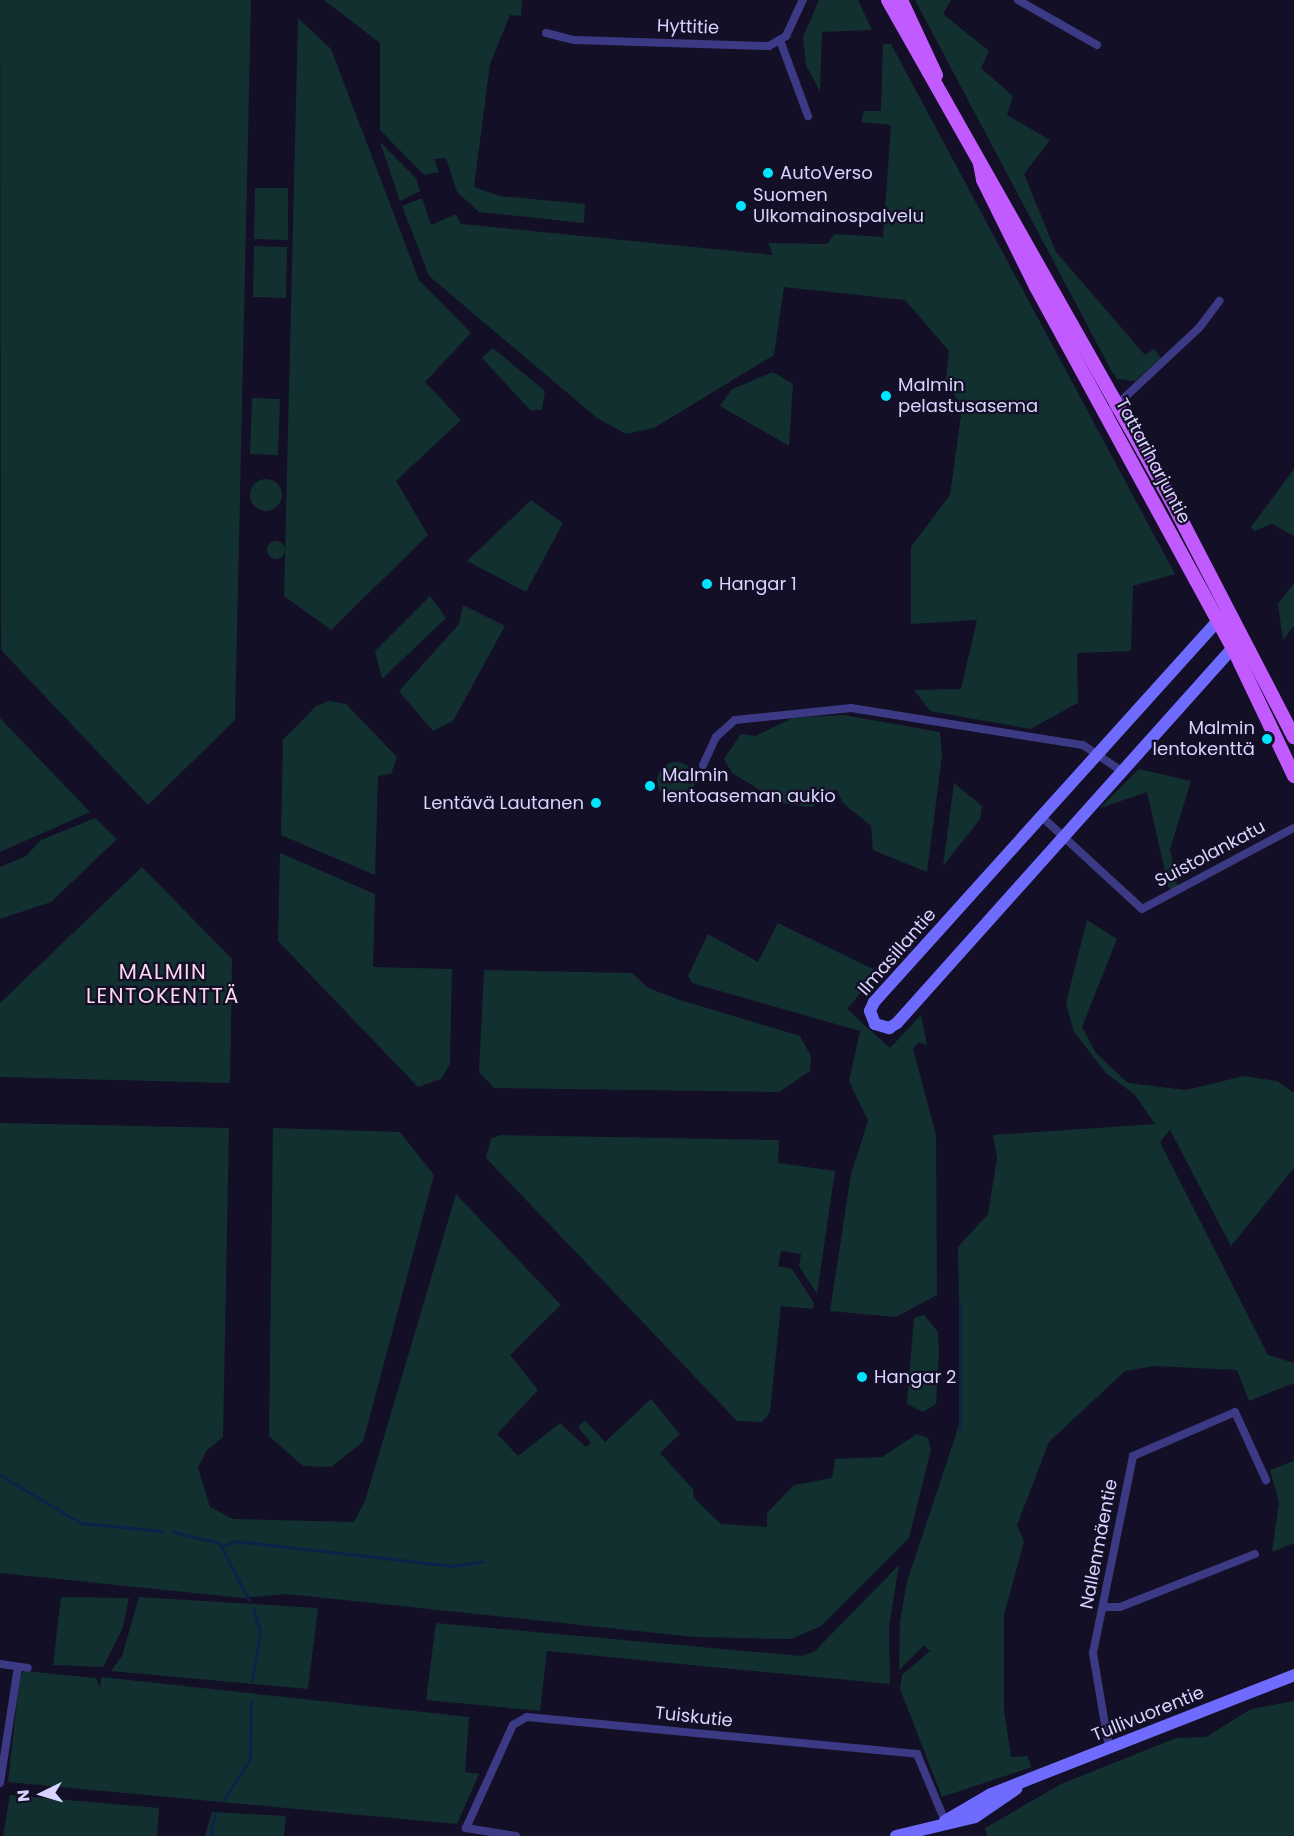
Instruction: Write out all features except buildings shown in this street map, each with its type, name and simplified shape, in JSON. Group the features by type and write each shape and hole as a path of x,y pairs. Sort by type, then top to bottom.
{"main road":[{"name":"Tattariharjuntie","path":"888,0 940,88 1223,615 1294,737"},
{"name":"Tattariharjuntie","path":"901,0 940,88"},
{"name":"Ilmasillantie","path":"1223,615 874,1002 870,1011 875,1024 884,1028 897,1023 1120,770 1238,642"},
{"name":"Tattariharjuntie","path":"1238,642 1294,776"},
{"name":"Tullivuorentie","path":"896,1836 945,1821 991,1794 1016,1789 1109,1748 1294,1675"}],"street":[{"path":"803,0 781,43 808,116"},
{"path":"1018,0 1097,45"},
{"name":"Hyttitie","path":"546,33 575,40 781,43"},
{"path":"1113,410 1200,328 1219,301"},
{"path":"703,765 716,737 735,720 851,708 1083,745 1120,770"},
{"path":"1041,816 1062,836"},
{"name":"Suistolankatu","path":"1062,836 1142,909 1294,828"},
{"name":"Nallenmäentie","path":"1109,1748 1093,1653 1133,1456 1235,1412 1266,1480"},
{"path":"1103,1607 1120,1607 1255,1554"},
{"path":"0,1664 23,1668 0,1783"},
{"name":"Tuiskutie","path":"516,1836 466,1828 513,1725 526,1717 917,1754 945,1821"}],"green space":[{"path":"0,0 251,0 235,720 148,805 1,650"},
{"path":"324,0 522,0 521,16 510,15 490,64 474,187 500,196 585,204 584,223 479,212 457,192 446,158 434,159 439,172 424,175 380,130 380,43"},
{"path":"819,0 858,0 872,30 822,32 820,92 806,65 803,37"},
{"path":"915,0 951,0 943,14 989,51 981,68 1013,96 1007,115 1050,140 1024,174 1056,252 1145,355 1154,349 1161,358 1135,381 1117,379 1111,370"},
{"path":"298,18 331,49 419,280 471,333 425,382 461,420 396,481 428,535 331,630 284,596"},
{"path":"883,44 891,44 1175,574 1133,586 1131,651 1077,653 1078,703 1030,729 930,711 914,690 961,689 977,620 911,624 911,547 950,495 962,408 946,380 949,351 905,300 784,287 774,355 654,428 626,434 597,418 429,276 402,206 422,198 431,225 456,214 461,224 773,255 768,243 827,244 835,234 883,237 891,125 861,122 864,111 881,111"},
{"path":"380,142 416,178 420,191 400,201"},
{"path":"255,188 288,188 288,240 254,239"},
{"path":"254,246 287,247 286,298 253,297"},
{"path":"493,348 545,391 542,410 530,410 482,358"},
{"path":"773,372 793,384 789,446 720,406 732,389"},
{"path":"252,398 280,399 278,455 250,454"},
{"path":"1294,469 1294,536 1272,524 1254,531 1251,527"},
{"path":"266,479 277,484 282,495 277,506 266,511 255,506 250,495 255,484"},
{"path":"531,500 563,523 526,592 467,561"},
{"path":"276,541 282,544 285,550 282,556 276,559 270,556 267,550 270,544"},
{"path":"1294,583 1294,626 1283,640 1278,604"},
{"path":"430,596 446,618 382,679 375,651"},
{"path":"463,605 505,626 453,721 433,731 399,691 459,624"},
{"path":"329,701 346,704 397,757 391,774 378,776 375,875 281,835 283,740 316,706"},
{"path":"843,715 940,732 942,756 927,872 873,850 871,826 843,803 836,789 812,807 781,803 732,773 724,759 741,734 755,736 793,718"},
{"path":"0,718 90,812 0,852"},
{"path":"676,762 689,768 695,781 689,794 676,800 663,794 657,781 663,768"},
{"path":"1139,769 1191,781 1170,849 1178,889 1169,889 1147,792 1100,808"},
{"path":"954,783 982,806 980,819 943,866"},
{"path":"95,818 117,839 51,902 0,919 0,867 26,856 41,840"},
{"path":"280,853 375,894 373,967 452,969 450,1064 441,1079 418,1087 278,941"},
{"path":"142,867 232,959 230,1083 0,1077 0,1003"},
{"path":"1087,920 1117,939 1082,1027 1096,1053 1128,1083 1186,1090 1244,1076 1277,1081 1294,1093 1294,1168 1231,1246 1170,1130 1160,1142 1268,1355 1294,1363 1294,1383 1249,1401 1237,1370 1154,1366 1125,1371 1049,1442 1017,1525 1024,1542 1004,1615 1004,1710 1011,1757 1027,1756 1032,1767 942,1797 900,1689 902,1675 930,1651 924,1645 899,1670 900,1621 907,1582 961,1419 958,1247 988,1214 997,1158 993,1135 1155,1124 1135,1095 1106,1073 1074,1032 1066,1003"},
{"path":"778,923 879,972 847,1009 890,1048 921,1015 927,1045 918,1042 913,1049 936,1135 937,1295 896,1317 830,1311 851,1174 868,1121 849,1081 860,1031 692,983 688,976 708,934 758,962"},
{"path":"484,970 632,973 648,988 680,1000 800,1036 811,1056 810,1071 779,1092 494,1088 479,1072"},
{"path":"0,1123 229,1128 223,1437 206,1451 198,1468 210,1507 233,1519 354,1522 365,1501 456,1194 561,1305 510,1355 538,1390 497,1434 518,1456 560,1423 586,1447 591,1443 578,1427 585,1420 605,1442 651,1399 680,1434 660,1453 693,1489 694,1498 721,1524 767,1527 767,1513 794,1485 832,1478 835,1459 882,1457 917,1434 928,1438 931,1450 909,1538 821,1626 791,1639 694,1637 287,1594 243,1598 0,1573"},
{"path":"273,1128 400,1132 434,1175 363,1442 331,1467 303,1466 269,1436"},
{"path":"500,1135 779,1140 778,1163 835,1171 817,1294 799,1266 801,1254 781,1251 778,1266 792,1269 814,1303 813,1309 781,1306 770,1412 762,1422 737,1421 486,1158 491,1139"},
{"path":"924,1315 938,1332 939,1353 936,1404 923,1412 907,1404 914,1318"},
{"path":"1294,1461 1294,1543 1272,1552 1279,1502 1270,1470"},
{"path":"899,1565 889,1627 890,1684 547,1651 540,1711 426,1700 436,1623 801,1656 814,1652"},
{"path":"61,1597 129,1598 123,1627 103,1667 53,1665"},
{"path":"139,1597 318,1608 308,1689 111,1671 122,1656"},
{"path":"25,1671 96,1678 100,1688 101,1677 469,1717 465,1772 479,1774 457,1824 8,1782 20,1674"},
{"path":"1294,1701 1294,1836 987,1836 985,1828 1061,1784 1176,1738 1206,1737 1251,1709"},
{"path":"10,1795 159,1808 157,1836 3,1836"},
{"path":"212,1812 286,1816 284,1836 205,1836"}],"waterway":[{"path":"960,1303 960,1429"},
{"path":"0,1475 81,1523 162,1531"},
{"path":"174,1532 219,1543 249,1600"},
{"path":"221,1547 236,1541 453,1566 483,1562"},
{"path":"252,1681 260,1632 253,1608"},
{"path":"223,1801 250,1759 251,1700"},
{"path":"210,1836 215,1814"}],"place":[{"name":"AutoVerso","path":"768,173"},
{"name":"Suomen Ulkomainospalvelu","path":"741,206"},
{"name":"Malmin pelastusasema","path":"886,396"},
{"name":"Hangar 1","path":"707,584"},
{"name":"Malmin lentokenttä","path":"1267,739"},
{"name":"Malmin lentoaseman aukio","path":"650,786"},
{"name":"Lentävä Lautanen","path":"596,803"},
{"name":"Hangar 2","path":"862,1377"}],"district":[{"name":"MALMIN LENTOKENTTÄ","path":"163,984"}]}
